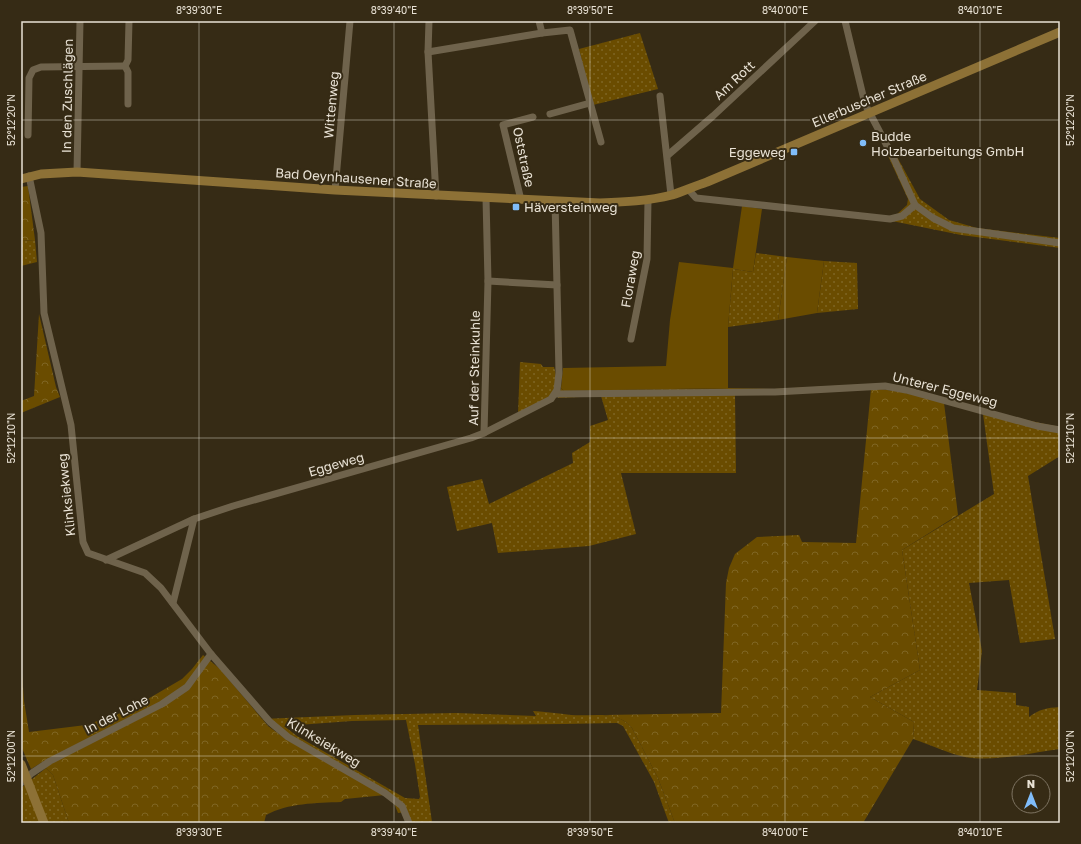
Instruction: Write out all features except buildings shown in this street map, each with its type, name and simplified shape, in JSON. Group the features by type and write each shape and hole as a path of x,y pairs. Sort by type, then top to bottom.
{"main road":[{"name":"Ellerbuscher Straße","path":"688,189 1060,32"},
{"name":"Bad Oeynhausener Straße","path":"25,178 53,173 77,172 436,196 600,203 648,200 671,195 688,189"},
{"path":"21,764 44,823"}],"street":[{"name":"In den Zuschlägen","path":"77,172 80,21"},
{"path":"125,66 128,60 129,21"},
{"name":"Wittenweg","path":"335,190 350,21"},
{"path":"429,21 428,52 436,196"},
{"path":"539,21 542,33"},
{"name":"Am Rott","path":"668,155 713,116 815,21"},
{"path":"845,21 865,104 915,206 933,218 953,228 1060,243"},
{"path":"428,52 542,33 570,30 601,142"},
{"path":"28,135 29,78 33,70 41,67 125,66"},
{"path":"125,66 128,72 128,104"},
{"path":"660,96 668,155 671,195"},
{"path":"550,114 590,103"},
{"name":"Oststraße","path":"521,200 503,125 533,117"},
{"name":"Klinksiekweg","path":"25,178 41,233 44,313 71,424 83,542 88,553 145,573 161,588 211,654 270,722 288,737 385,793 402,806 409,823"},
{"path":"688,189 696,198 890,219 902,216 915,206"},
{"name":"Auf der Steinkuhle","path":"486,198 488,281 484,433 549,401 556,394"},
{"name":"Floraweg","path":"631,339 647,259 648,200"},
{"path":"555,201 559,373 556,394"},
{"path":"488,281 558,285"},
{"name":"Unterer Eggeweg","path":"556,394 775,392 885,386 906,390 1037,426 1060,430"},
{"name":"Eggeweg","path":"106,560 194,519 233,506 484,433"},
{"path":"172,602 194,519"},
{"name":"In der Lohe","path":"21,783 32,773 50,761 162,704 187,687 211,654"}],"green space":[{"path":"640,33 658,89 593,105 579,49"},
{"path":"895,153 920,199 949,220 977,228 1060,238 1060,248 961,235 892,221 907,205 908,199 888,156"},
{"path":"28,186 35,240 21,241 21,187"},
{"path":"742,206 762,209 753,272 733,269 728,327 728,388 564,391 561,388 563,368 666,366 670,320 679,262 733,268"},
{"path":"35,240 37,262 21,266 21,241"},
{"path":"756,253 787,257 778,320 728,327 733,269 753,272"},
{"path":"787,257 824,261 817,313 778,320"},
{"path":"824,261 857,263 858,309 817,313"},
{"path":"39,314 56,387 60,397 21,413 21,401 34,396"},
{"path":"520,362 541,364 543,367 554,367 556,378 552,396 518,414"},
{"path":"873,384 1060,427 1060,456 1028,476 1055,639 1020,643 1009,580 969,583 982,651 977,690 1016,693 1016,705 1029,707 1029,717 1043,709 1060,707 1060,749 1001,758 959,756 913,739 914,722 870,697 920,670 902,550 994,494 983,414 906,392 885,389 735,395 736,473 621,473 636,534 589,546 498,553 492,523 457,531 447,487 482,479 489,504 573,463 572,453 590,442 590,426 608,420 601,396 558,398 561,388 564,391 728,388 774,389"},
{"path":"871,389 917,395 944,403 958,515 902,550 920,670 870,697 914,722 913,739 863,823 675,823 658,778 632,728 623,720 604,715 721,713 726,583 729,568 735,554 757,537 799,535 802,542 856,543"},
{"path":"203,655 220,669 268,726 287,740 385,795 345,799 341,802 312,803 283,808 266,815 264,823 69,823 53,775 46,768 44,761 31,769 21,746 21,659 24,701 29,732 86,725 129,710 182,679"},
{"path":"533,711 571,715 604,715 619,718 626,722 632,728 658,778 675,823 669,823 654,782 623,726 617,723 418,725 432,822 411,823 406,812 398,813 394,803 385,795 287,740 262,719 456,713 536,716","holes":["406,720 420,797 419,799 405,798 297,736 284,726 352,721"]},
{"path":"46,768 53,775 69,823 21,823 21,788"}],"place":[{"name":"Budde Holzbearbeitungs GmbH","path":"863,143"},
{"name":"Eggeweg","path":"794,152"},
{"name":"Häversteinweg","path":"516,207"}]}
